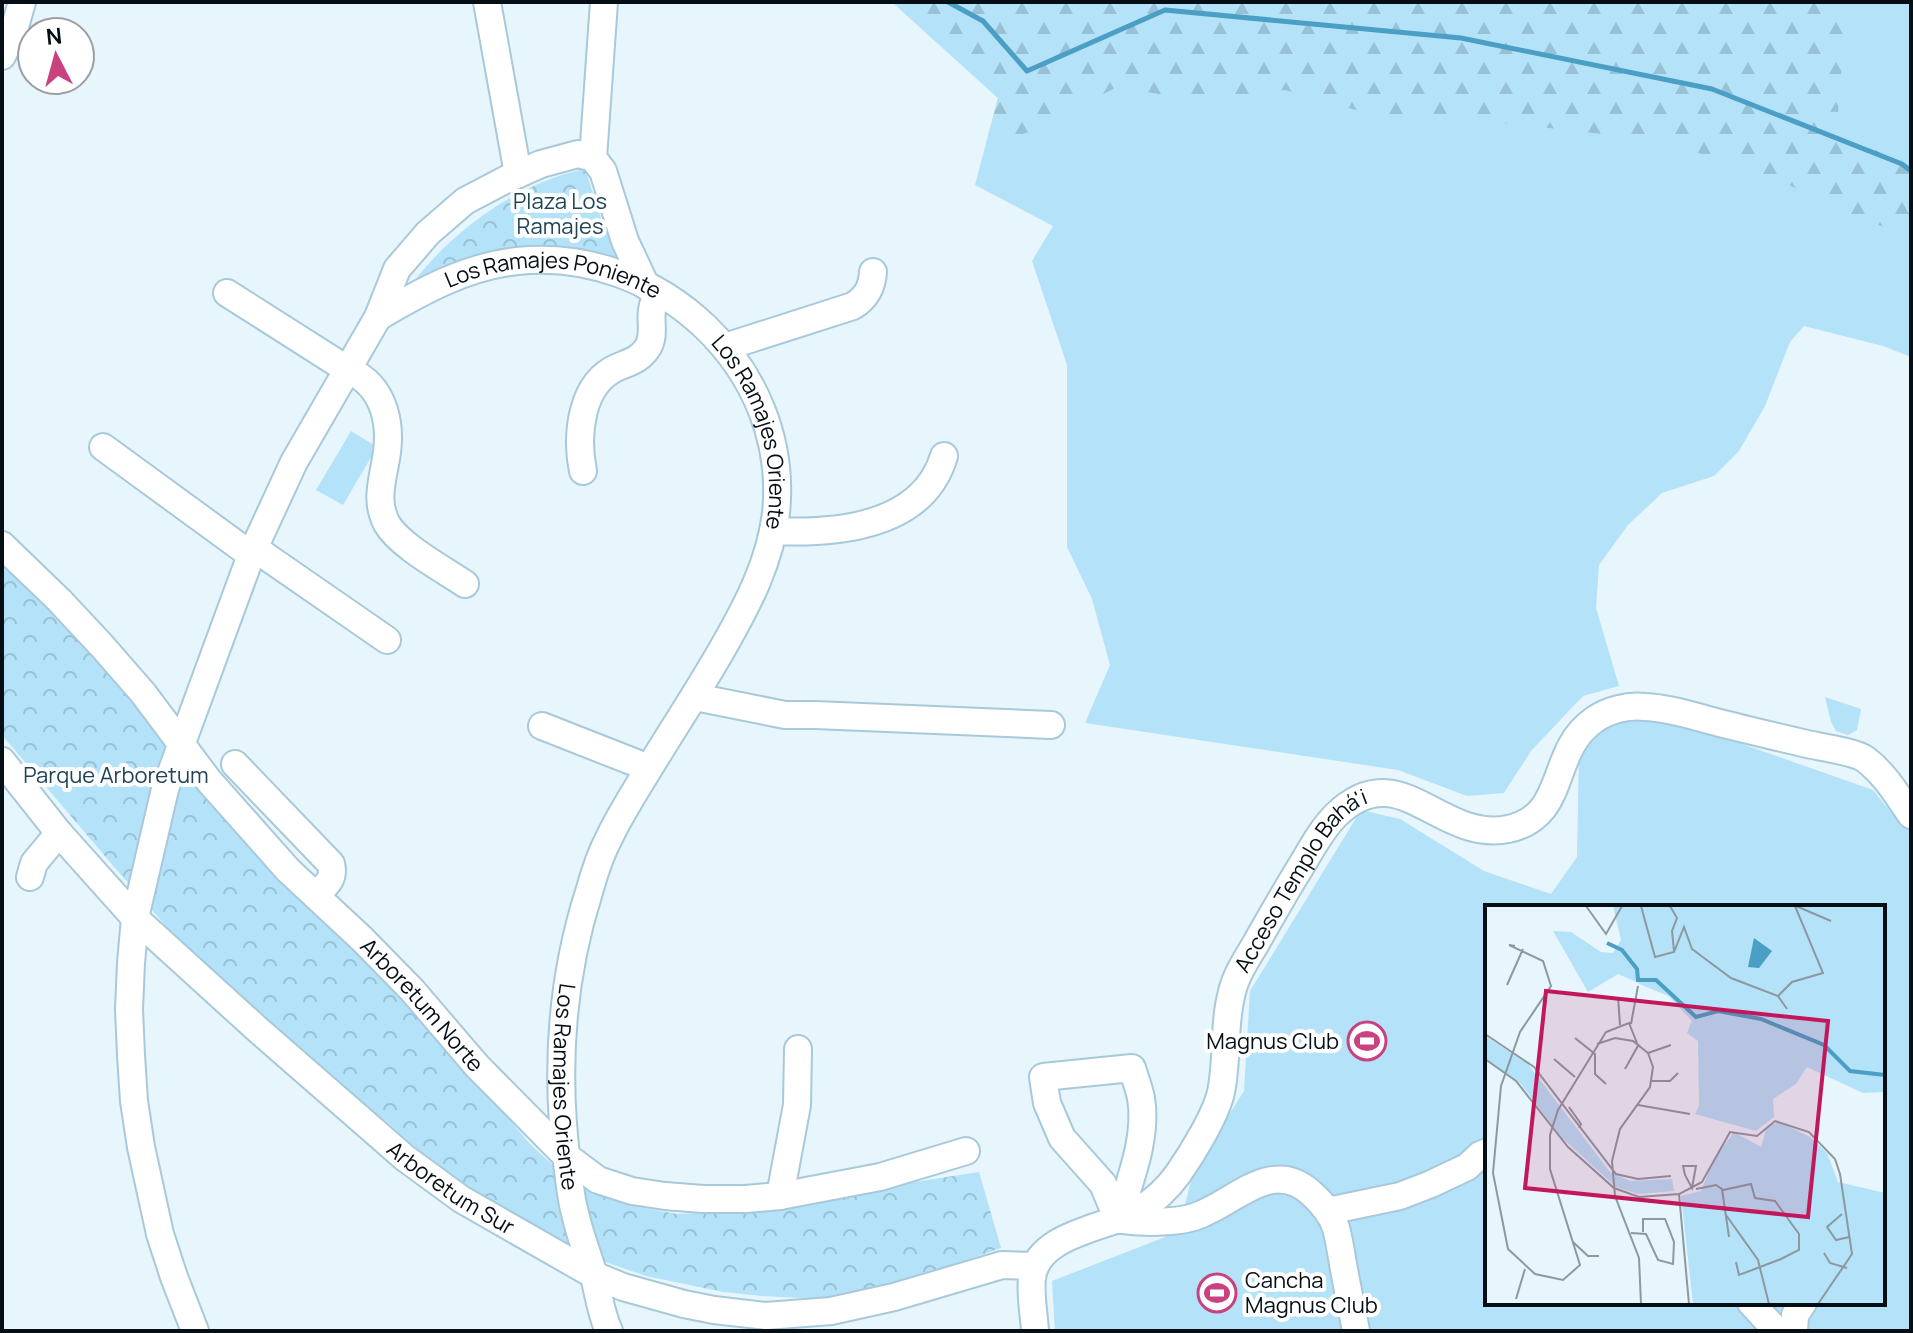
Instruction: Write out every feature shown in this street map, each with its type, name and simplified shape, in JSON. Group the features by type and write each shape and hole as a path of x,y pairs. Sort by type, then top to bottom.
{"street":[{"path":"2,56 13,34 22,2"},
{"path":"487,2 518,174"},
{"name":"Los Ramajes Poniente","path":"593,158 604,2"},
{"name":"Los Ramajes Poniente","path":"195,1331 160,1234 134,1101 129,1009 135,918 165,789 252,552 294,462 378,317 397,269 428,233 465,201 541,164 578,154 593,158 603,171 625,241 652,289"},
{"name":"Los Ramajes Poniente","path":"378,317 445,280 470,271 519,261 544,260 594,266 618,272 652,289"},
{"path":"725,347 853,306 866,296 873,272"},
{"path":"583,471 579,436 589,397 608,373 637,359 649,346 653,330 652,289"},
{"name":"Los Ramajes Oriente","path":"609,1331 574,1212 566,1156 560,1058 566,987 573,949 594,874 609,838 695,697 753,593 773,531 777,487 770,437 753,389 740,367 708,328 652,289"},
{"path":"227,293 373,387 383,405 388,431 388,449 380,490 387,523 399,539 465,584"},
{"path":"103,447 252,552 387,640"},
{"path":"773,531 823,531 878,520 925,492 940,469 944,456"},
{"name":"Arboretum Norte","path":"2,545 102,646 143,693 209,781 288,870 412,990 477,1066 566,1156 598,1180 632,1191 703,1199 746,1199 780,1196 880,1177 966,1151"},
{"path":"695,697 785,715 1051,725"},
{"name":"Acceso Templo Bahá'i","path":"1035,1266 1041,1256 1062,1240 1140,1210 1179,1173 1216,1108 1221,1091 1227,1017 1236,977 1322,833 1335,816 1353,802 1381,792 1394,793 1461,826 1489,831 1519,826 1544,809 1553,793 1561,765 1582,731 1606,714 1644,706 1863,757 1890,784 1911,815"},
{"path":"542,726 649,768"},
{"name":"Arboretum Sur","path":"2,761 59,833 135,918 405,1158 461,1199 594,1275 638,1292 684,1304 766,1316 831,1311 894,1297 1002,1265 1035,1266"},
{"path":"235,764 331,864 332,879 315,895"},
{"path":"30,877 34,863 59,833"},
{"path":"780,1196 797,1105 798,1049"},
{"path":"1132,1068 1141,1098 1142,1123 1118,1220 1103,1184 1062,1138 1047,1103 1043,1077 1132,1068"},
{"path":"1328,1211 1400,1196 1467,1167 1485,1153"},
{"path":"1118,1220 1137,1223 1190,1218 1262,1182 1291,1180 1303,1186 1328,1211 1336,1229 1356,1331"},
{"path":"1035,1266 1032,1278 1035,1331"},
{"path":"1753,1305 1777,1331"},
{"path":"1794,1331 1795,1315 1802,1305"}],"green space":[{"path":"892,2 1911,2 1911,357 1883,346 1804,326 1790,342 1765,406 1739,451 1714,476 1662,493 1628,525 1599,565 1596,608 1619,686 1583,696 1531,751 1504,793 1467,796 1398,770 1085,723 1110,665 1092,599 1067,547 1067,365 1032,261 1053,226 975,185 998,98"},
{"path":"892,2 1847,2 1838,112 1810,111 1911,171 1911,231 1904,235 1833,207 1791,186 1665,141 1494,122 1377,116 1285,90 1195,100 1117,87 1033,131 986,144 998,98"},
{"name":"Plaza Los Ramajes","path":"585,169 605,230 623,260 579,249 511,250 404,295 439,252 483,215 533,186"},
{"path":"351,431 377,447 343,505 316,490"},
{"name":"Parque Arboretum","path":"2,563 36,591 157,730 386,974 529,1143 559,1170 593,1191 633,1206 677,1214 722,1212 979,1172 1001,1248 921,1276 840,1297 801,1298 723,1292 646,1276 574,1251 539,1234 443,1172 386,1121 289,1051 210,976 2,735"},
{"path":"1825,697 1861,709 1857,730 1848,735 1836,731"},
{"name":"Magnus Club","path":"1660,715 1873,790 1899,822 1911,829 1911,1331 1055,1331 1052,1281 1178,1232 1194,1169 1244,1091 1250,991 1361,810 1400,819 1484,871 1551,894 1577,857 1579,751 1605,721"}],"waterway":[{"path":"948,2 983,21 1027,71 1165,10 1461,38 1712,89 1902,164 1911,171"}],"place":[{"name":"Magnus Club","path":"1367,1041"},
{"name":"Cancha Magnus Club","path":"1217,1293"}]}
